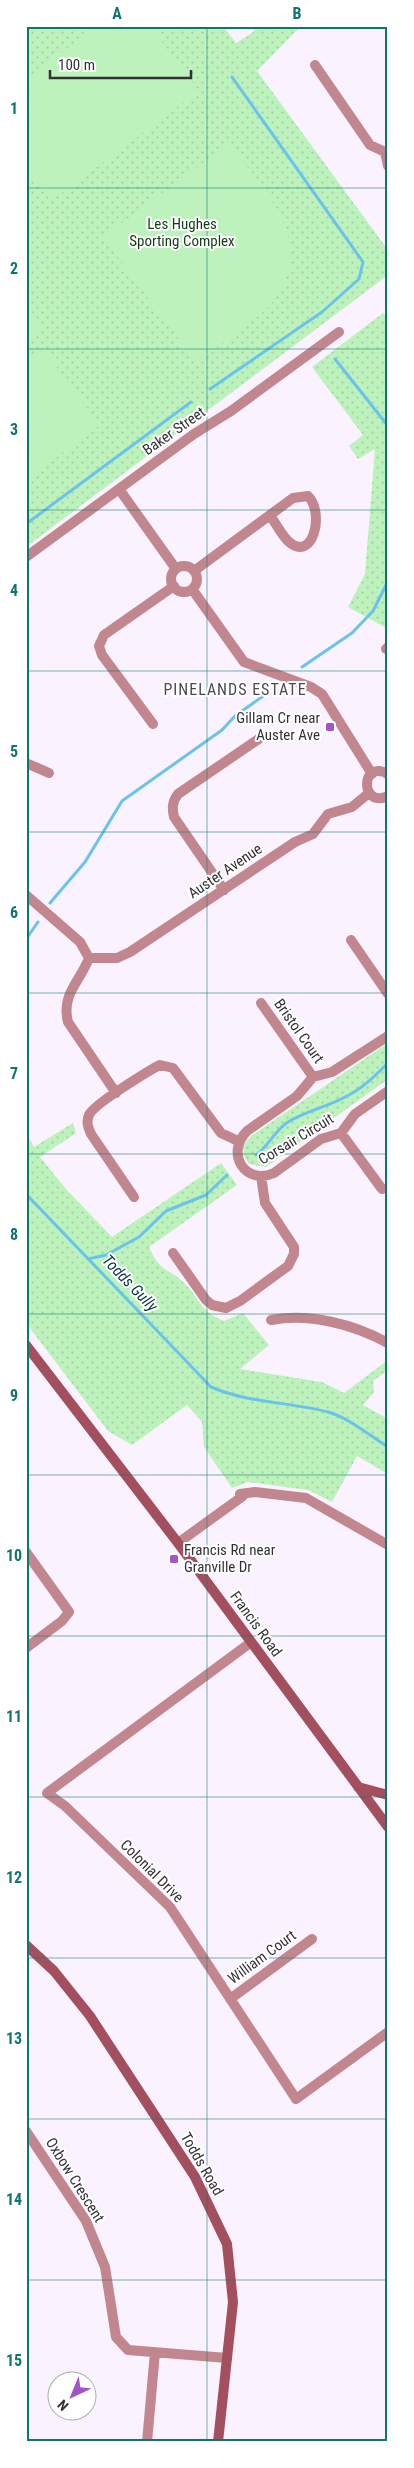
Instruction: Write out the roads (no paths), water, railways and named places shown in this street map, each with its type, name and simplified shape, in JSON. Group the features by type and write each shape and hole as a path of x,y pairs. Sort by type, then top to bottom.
{"main road":[{"name":"Francis Road","path":"26,1345 178,1543 250,1643 386,1822"},
{"path":"358,1787 388,1795"},
{"name":"Todds Road","path":"26,1945 54,1971 90,2016 195,2177 227,2244 231,2267 233,2302 218,2442"}],"street":[{"path":"315,65 370,145 386,151 388,166"},
{"name":"Baker Street","path":"26,557 339,332"},
{"path":"119,489 176,569"},
{"path":"194,571 293,498 299,496 308,496 315,506 315,534 307,544 294,545 288,541 270,515"},
{"path":"184,566 194,571 196,582 192,589 184,591 174,586 171,578 176,569 184,566"},
{"path":"153,724 102,655 99,646 104,635 174,586"},
{"path":"192,589 244,662 311,687 322,694 332,714 372,774"},
{"path":"224,890 174,817 172,809 174,800 178,794 260,738"},
{"path":"26,763 48,773"},
{"path":"388,774 380,771 372,774 366,782 369,793 378,798 388,796"},
{"name":"Auster Avenue","path":"89,958 117,958 130,952 295,842 313,834 328,814 352,807 369,793"},
{"path":"26,895 80,942 89,958 85,969 69,994 64,1008 68,1022 116,1093"},
{"path":"351,940 388,994"},
{"name":"Bristol Court","path":"261,1003 313,1077"},
{"path":"313,1077 332,1072 388,1036"},
{"path":"134,1197 92,1134 88,1126 88,1117 91,1110 154,1068 160,1065 173,1068 221,1133 238,1142"},
{"name":"Corsair Circuit","path":"313,1077 298,1096 247,1131 238,1142 236,1148 239,1162 249,1172 261,1176 274,1173 320,1139 341,1133 350,1120 388,1091"},
{"path":"341,1133 382,1189"},
{"path":"173,1253 206,1300 220,1308 232,1306 288,1266 294,1254 294,1247 265,1203 261,1176"},
{"path":"271,1320 290,1317 337,1323 362,1330 388,1343"},
{"path":"178,1543 242,1496 240,1494 254,1492 306,1498 388,1545"},
{"path":"26,1552 69,1612 62,1621 26,1648"},
{"name":"Colonial Drive","path":"250,1643 47,1793 65,1806 170,1907 296,2099 388,2032"},
{"name":"William Court","path":"230,1999 312,1939"},
{"name":"Oxbow Crescent","path":"26,2131 86,2221 105,2267 116,2337 128,2350 227,2358"},
{"path":"147,2442 155,2352"}],"waterway":[{"path":"210,389 322,312 359,279 363,262 232,77"},
{"path":"335,359 388,426"},
{"path":"26,524 191,402"},
{"path":"302,667 352,633 373,611 388,581"},
{"path":"50,903 85,862 122,801 222,730 235,716 266,694"},
{"path":"26,939 38,922"},
{"path":"256,1155 288,1122 351,1094 368,1082 388,1063"},
{"path":"88,1259 106,1255 139,1237 166,1211 206,1195 227,1175"},
{"name":"Todds Gully","path":"26,1194 211,1387 239,1396 328,1412 351,1423 388,1447"}],"place":[{"name":"Gillam Cr near Auster Ave","path":"330,727"},
{"name":"Francis Rd near Granville Dr","path":"174,1559"}],"district":[{"name":"PINELANDS ESTATE","path":"235,689"}],"park label":[{"name":"Les Hughes Sporting Complex","path":"182,232"}]}
